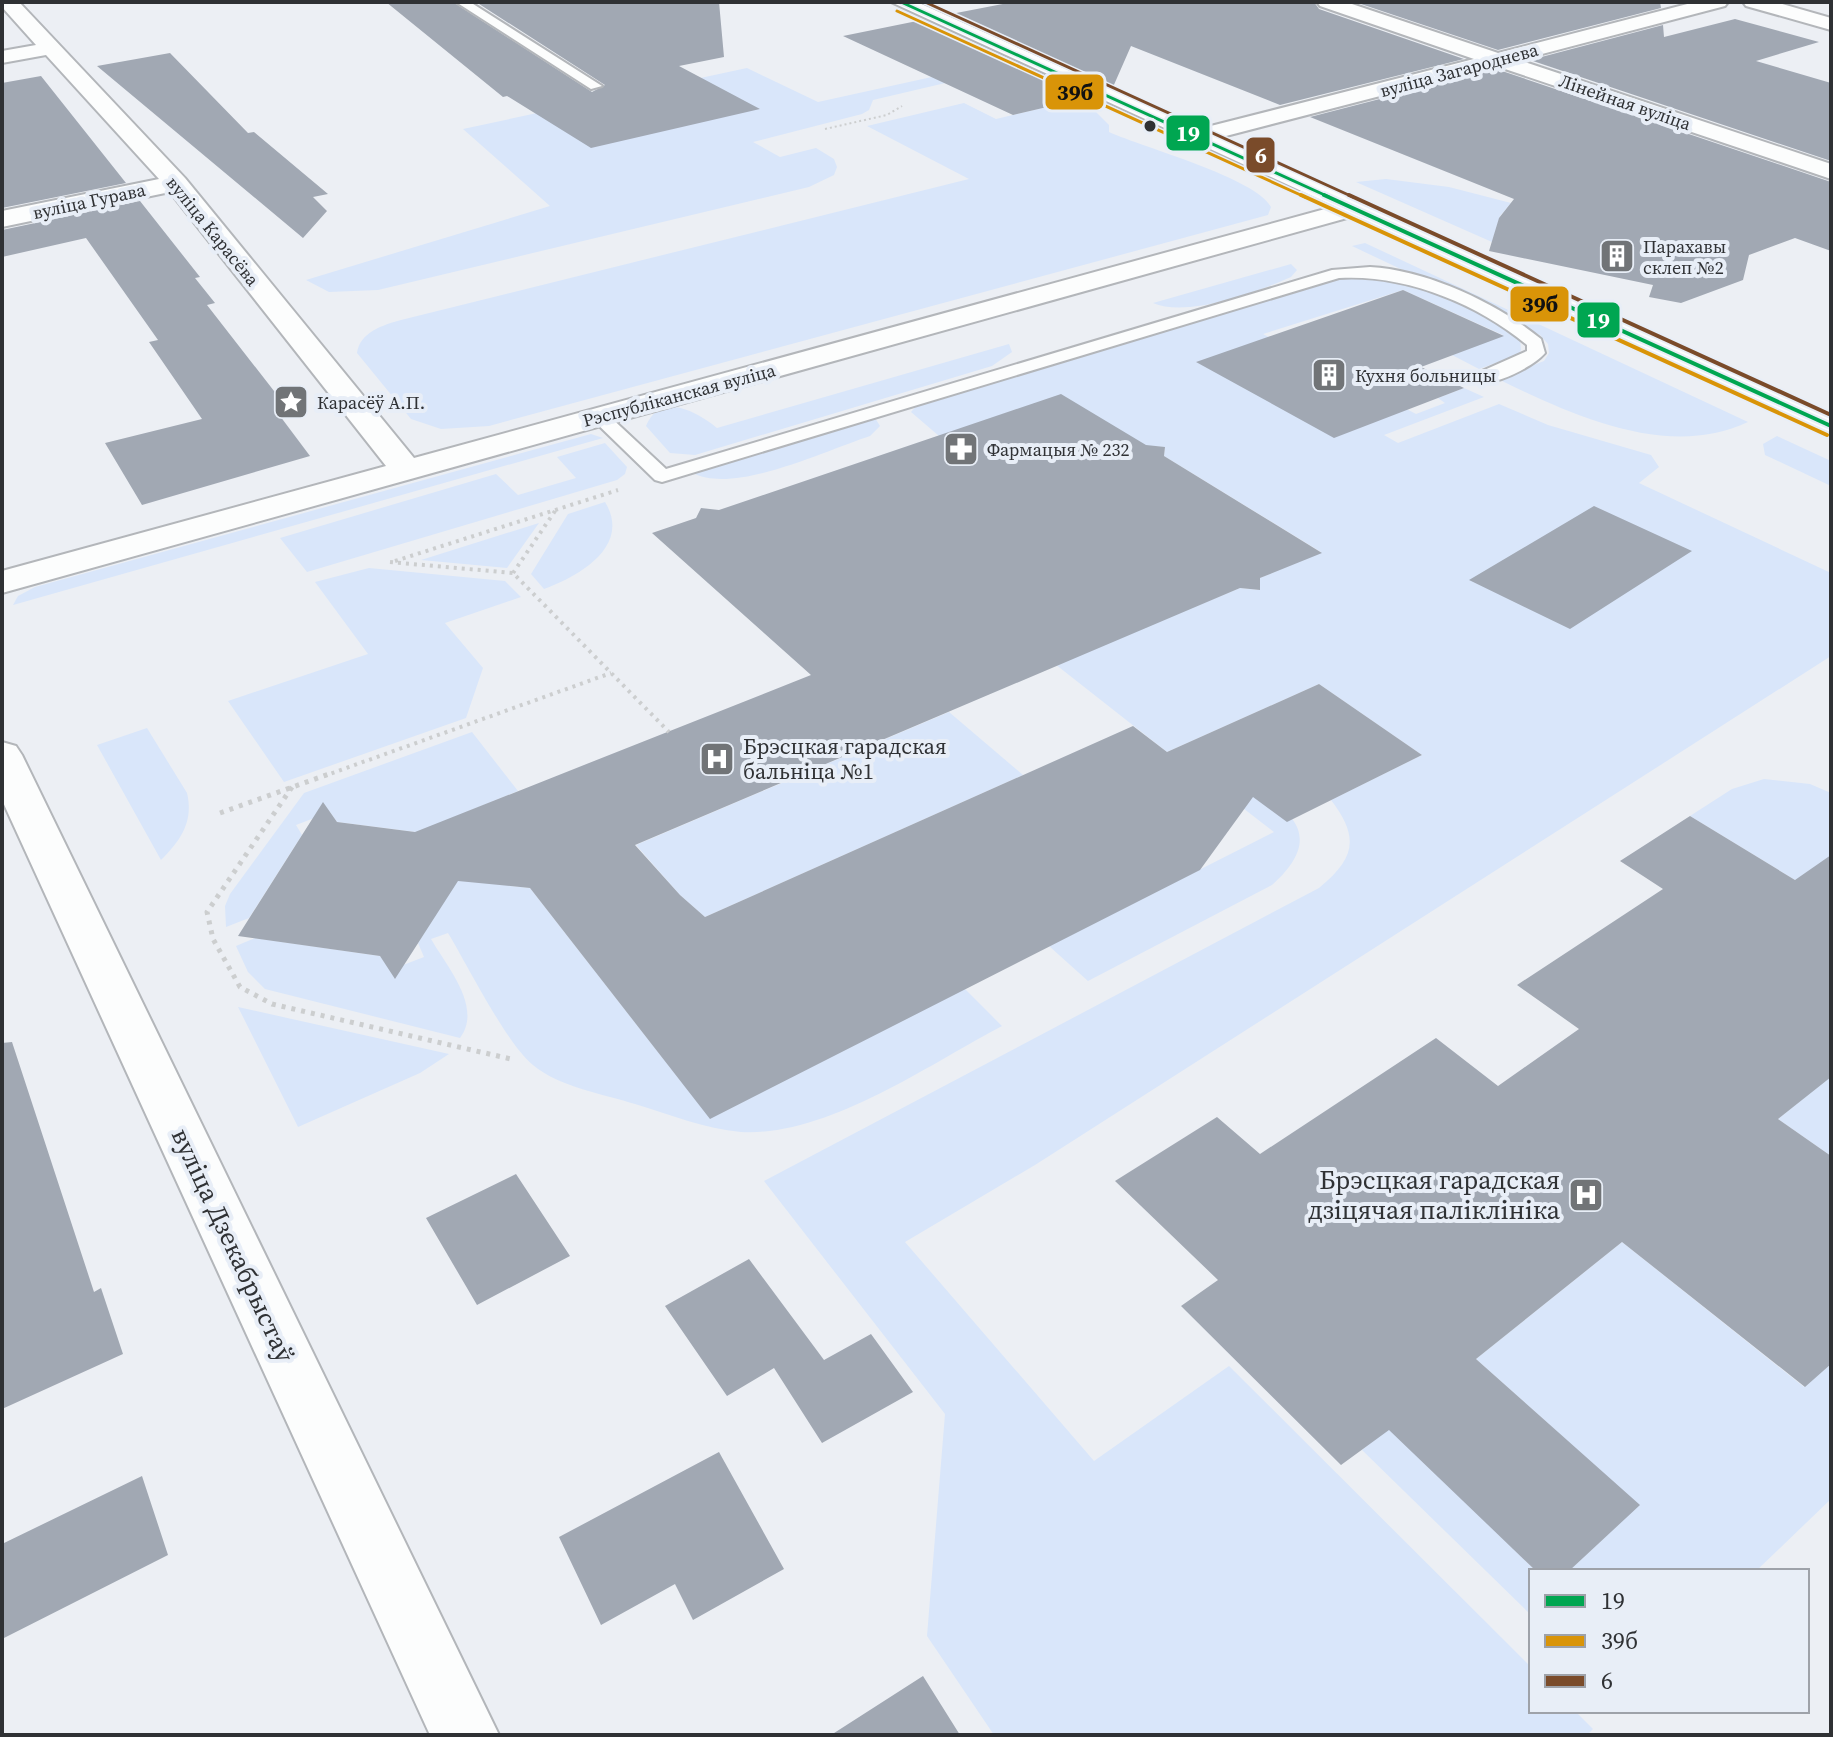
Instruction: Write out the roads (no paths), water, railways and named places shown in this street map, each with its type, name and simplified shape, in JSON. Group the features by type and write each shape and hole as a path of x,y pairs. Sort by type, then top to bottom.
{"street":[{"name":"вуліца Карасёва","path":"8,2 47,49 176,183 406,470"},
{"path":"901,2 1831,426"},
{"name":"Лінейная вуліца","path":"1327,2 1831,172"},
{"name":"вуліца Загароднева","path":"1199,136 1718,2"},
{"path":"1753,2 1831,24"},
{"path":"2,57 47,49"},
{"name":"вуліца Гурава","path":"2,219 176,183"},
{"name":"Рэспубліканская вуліца","path":"2,582 1356,208"},
{"name":"вуліца Дзекабрыстаў","path":"2,755 465,1735"}],"lane":[{"path":"462,2 596,86"},
{"path":"599,417 662,476 1338,273 1386,274 1409,279 1512,325 1535,343 1536,353 1526,361 1479,379"}],"place":[{"name":"Парахавы склеп №2","path":"1617,256"},
{"name":"Кухня больницы","path":"1329,375"},
{"name":"Карасёў А.П.","path":"291,402"},
{"name":"Фармацыя № 232","path":"961,449"},
{"name":"Брэсцкая гарадская бальніца №1","path":"717,759"},
{"name":"Брэсцкая гарадская дзіцячая паліклініка","path":"1586,1195"}]}
